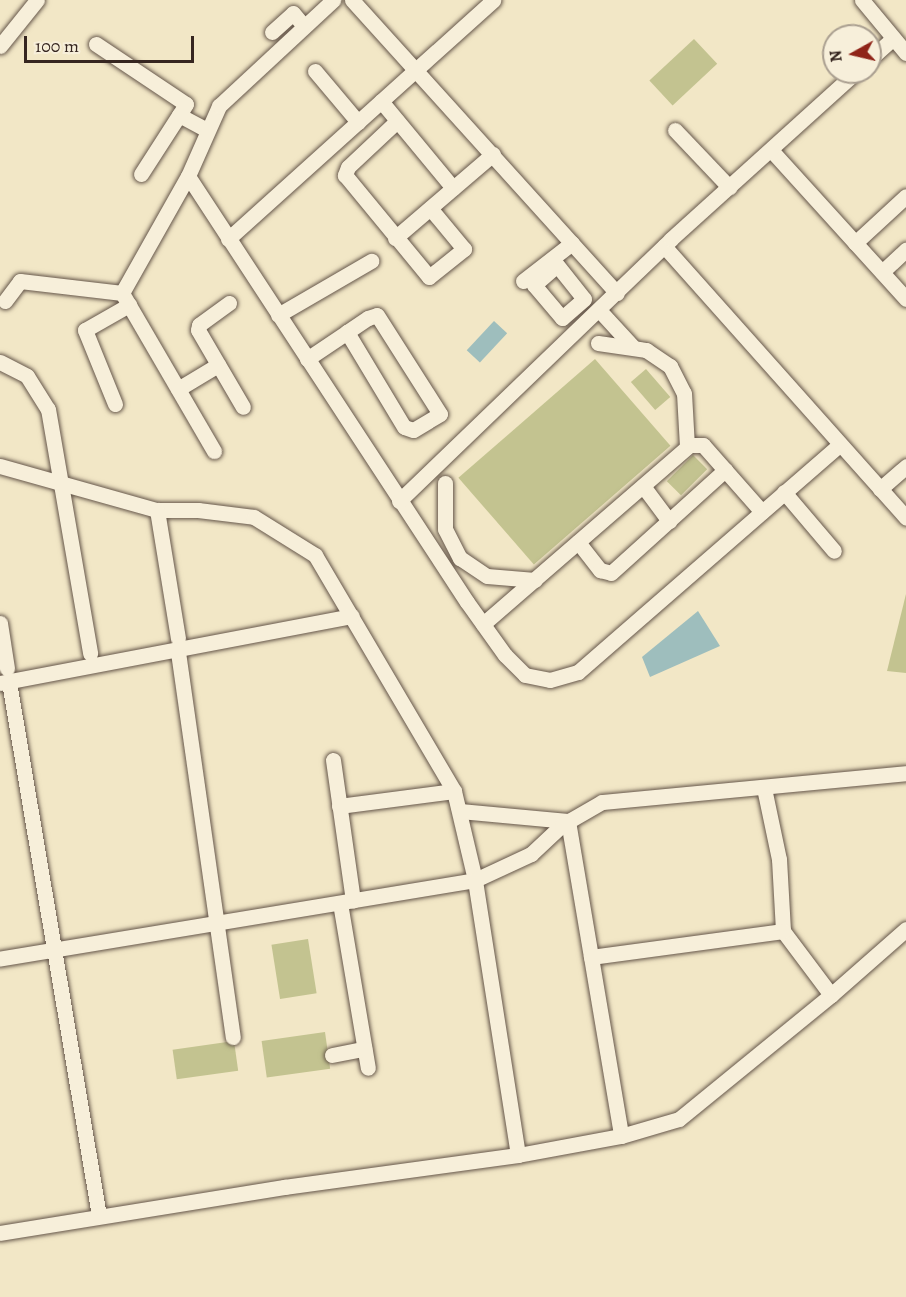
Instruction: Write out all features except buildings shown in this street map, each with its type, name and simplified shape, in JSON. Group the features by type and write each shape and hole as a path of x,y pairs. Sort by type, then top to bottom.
{"street":[{"path":"0,46 37,0"},
{"path":"115,404 85,330 125,299 188,177 207,129 225,99 333,0"},
{"path":"352,0 417,68 617,292"},
{"path":"228,239 493,0"},
{"path":"862,0 906,53"},
{"path":"272,32 290,9 304,27"},
{"path":"882,48 893,38"},
{"path":"96,44 186,104 141,174"},
{"path":"315,71 358,122"},
{"path":"399,501 664,246 843,84"},
{"path":"381,101 453,189"},
{"path":"179,115 207,129"},
{"path":"397,121 348,167 345,175 426,275 433,277 464,249 430,208"},
{"path":"675,130 729,187"},
{"path":"771,150 906,299"},
{"path":"395,238 493,154"},
{"path":"188,177 399,501 483,624 525,675 543,680 566,678 578,672 840,444"},
{"path":"855,243 906,196"},
{"path":"523,281 572,243"},
{"path":"664,246 906,518"},
{"path":"882,272 906,250"},
{"path":"278,315 371,261"},
{"path":"570,282 591,264"},
{"path":"5,301 20,281 125,299 214,451"},
{"path":"229,303 199,325 200,335 243,406"},
{"path":"599,310 633,347"},
{"path":"307,359 347,332 373,315 380,317 440,414 413,429 404,427 347,332"},
{"path":"598,344 633,347 657,355 678,378 687,409 687,447"},
{"path":"0,362 27,376 43,396 62,486 90,653"},
{"path":"178,389 218,365"},
{"path":"483,624 687,447 703,445 762,512"},
{"path":"0,466 62,486 157,510 226,512 254,517 275,527 315,555 454,791 476,880 518,1155"},
{"path":"880,489 906,466"},
{"path":"578,542 600,570 610,573 725,470"},
{"path":"446,483 445,529 460,558 487,576 535,580"},
{"path":"643,486 669,521"},
{"path":"784,492 834,551"},
{"path":"157,510 178,645 214,924 233,1037"},
{"path":"5,677 352,616"},
{"path":"0,623 5,677 55,951 99,1216"},
{"path":"333,760 346,902 368,1068"},
{"path":"0,959 476,880 531,854 568,821 602,802 906,773"},
{"path":"764,788 779,859 783,931 831,995"},
{"path":"339,806 454,791"},
{"path":"460,811 568,821"},
{"path":"568,821 621,1136"},
{"path":"0,1233 99,1216 518,1155 621,1136 679,1119 831,995 906,929"},
{"path":"591,957 783,931"},
{"path":"332,1055 364,1049"}],"green space":[{"path":"694,39 717,64 673,105 649,81"},
{"path":"595,359 670,446 534,565 458,478"},
{"path":"646,369 670,397 655,410 631,382"},
{"path":"693,455 707,469 681,495 667,481"},
{"path":"906,594 906,673 887,671"},
{"path":"308,939 317,993 280,999 271,945"},
{"path":"325,1032 330,1069 267,1078 262,1041"},
{"path":"234,1041 238,1071 177,1079 173,1050"}],"water":[{"path":"494,321 507,333 480,363 467,350"},
{"path":"698,611 720,646 650,677 642,657"}]}
